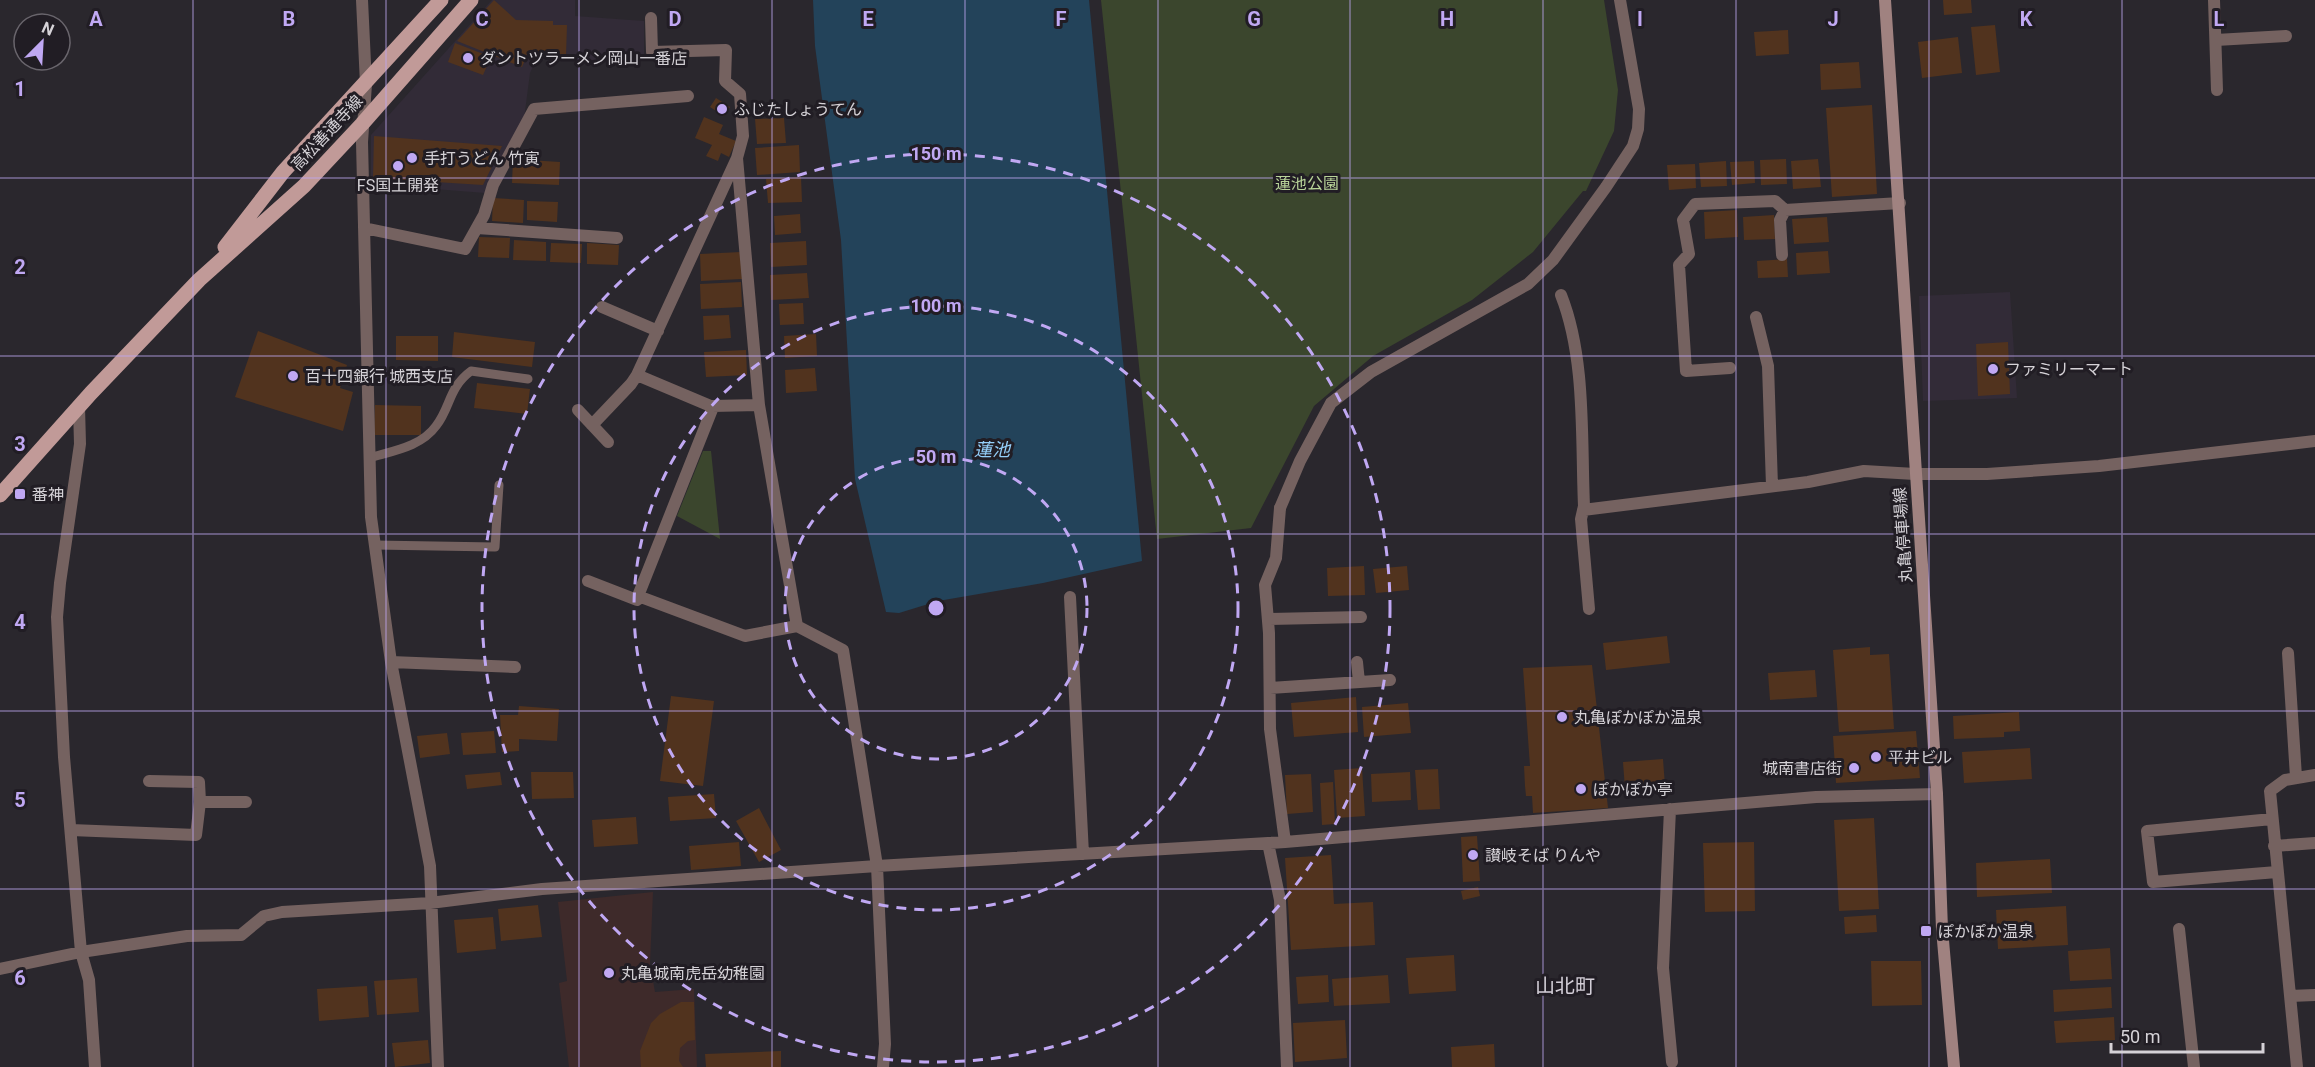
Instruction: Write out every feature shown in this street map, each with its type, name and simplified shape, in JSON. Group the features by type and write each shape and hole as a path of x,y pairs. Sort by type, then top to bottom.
{"main road":[{"name":"高松善通寺線","path":"199,280 283,172 441,0"},
{"name":"高松善通寺線","path":"0,495 199,280 304,186 471,0"},
{"name":"丸亀停車場線","path":"1885,0 1937,794 1942,929 1954,1067"}],"street":[{"path":"362,0 366,84 362,124 371,517 391,662 430,866 438,1067"},
{"path":"1285,842 1270,729 1268,619 1265,585 1276,558 1280,508 1300,461 1331,403 1371,372 1528,284 1553,260 1611,179 1633,146 1638,129 1639,109 1620,0"},
{"path":"2214,0 2217,90"},
{"path":"592,425 638,375 737,158 743,136 740,94 725,81 726,50 652,52 651,18"},
{"path":"2216,40 2286,36"},
{"path":"364,228 465,249 484,215 493,185 534,109 688,96"},
{"path":"737,158 759,405 797,626"},
{"path":"1730,368 1686,371 1679,265 1689,254 1683,220 1695,204 1775,201 1785,210 1900,203"},
{"path":"1782,255 1780,220 1785,210"},
{"path":"477,228 617,238"},
{"path":"1561,295 1571,320 1576,359 1583,510 1581,519 1589,609"},
{"path":"602,307 658,331"},
{"path":"1756,316 1768,366 1772,486"},
{"path":"638,375 712,406 759,405"},
{"path":"588,581 637,600 712,406"},
{"path":"79,407 80,444 57,617 70,830 81,952 89,980 95,1067"},
{"path":"578,410 608,442"},
{"path":"1583,510 1808,482 1864,471 1987,474 2098,466 2315,441"},
{"path":"638,596 745,636 797,626 843,650 877,866 885,1044 883,1067"},
{"path":"1070,597 1083,854"},
{"path":"1268,619 1361,617"},
{"path":"2288,653 2296,777"},
{"path":"391,662 515,667"},
{"path":"1358,662 1359,682"},
{"path":"1270,688 1390,680"},
{"path":"2297,1067 2270,791 2285,780 2315,775"},
{"path":"70,830 196,835 200,782 149,781"},
{"path":"0,969 81,952 187,936 242,935 264,916 282,912 430,903 543,888 1285,842 1816,797 1937,794"},
{"path":"200,802 246,802"},
{"path":"1670,809 1663,968 1672,1062"},
{"path":"2272,819 2147,831 2152,882 2277,872"},
{"path":"1268,843 1280,900 1287,1067"},
{"path":"2274,846 2315,843"},
{"path":"2179,929 2194,1067"},
{"path":"2290,996 2315,995"}],"lane":[{"path":"369,458 422,441 437,426 459,380 471,371 528,380"},
{"path":"375,546 495,546 499,485"}],"shaded area":[{"path":"492,0 575,0 575,16 644,21 644,60 536,60 530,73 524,119 485,193 371,184 371,135"},
{"path":"2010,292 2017,398 1923,401 1919,296"},
{"name":"丸亀城南虎岳幼稚園","path":"653,892 650,964 655,992 694,989 697,1067 569,1067 559,983 567,981 558,902"}],"green space":[{"name":"蓮池公園","path":"1101,0 1604,0 1618,90 1614,131 1586,191 1583,191 1533,252 1472,300 1373,356 1314,406 1251,528 1157,539"},
{"path":"703,451 711,451 720,539 677,516"}],"water":[{"name":"蓮池","path":"813,0 1089,0 1142,561 1043,583 938,601 899,613 886,612 855,479 841,240 815,46"}],"building":[{"path":"494,0 516,20 553,21 553,25 567,25 566,55 527,55 522,67 457,41"},
{"path":"1943,0 1971,0 1972,13 1944,15"},
{"path":"1995,25 2000,72 1976,75 1971,27"},
{"path":"1788,30 1789,54 1756,56 1754,32"},
{"path":"1958,37 1962,73 1922,78 1918,42"},
{"path":"455,43 491,57 483,75 448,62"},
{"path":"1859,62 1861,88 1821,90 1820,64"},
{"path":"716,98 730,107 724,116 710,107"},
{"path":"1872,105 1877,194 1832,197 1826,108"},
{"path":"704,117 723,125 719,134 736,141 729,157 721,153 718,161 706,156 712,145 695,138"},
{"path":"784,118 786,143 757,144 755,119"},
{"path":"374,136 502,146 483,185 373,178"},
{"path":"799,145 800,172 757,175 755,148"},
{"path":"513,159 560,162 559,185 512,183"},
{"path":"1786,159 1787,184 1761,185 1760,160"},
{"path":"1818,159 1821,187 1793,189 1791,161"},
{"path":"1726,161 1727,186 1701,187 1699,163"},
{"path":"1754,161 1755,183 1732,185 1730,162"},
{"path":"1695,164 1696,188 1669,190 1667,165"},
{"path":"801,177 802,202 768,203 766,179"},
{"path":"493,198 524,200 523,223 492,221"},
{"path":"527,201 558,202 557,222 527,220"},
{"path":"1737,210 1738,237 1705,239 1704,212"},
{"path":"800,214 801,233 775,235 774,216"},
{"path":"1774,215 1775,239 1744,240 1743,217"},
{"path":"1827,217 1829,242 1794,244 1792,219"},
{"path":"479,237 510,238 509,258 478,257"},
{"path":"514,240 546,242 546,261 513,260"},
{"path":"806,241 807,265 771,267 770,243"},
{"path":"551,243 582,244 581,263 550,262"},
{"path":"587,243 619,245 618,265 587,264"},
{"path":"1828,251 1830,273 1797,275 1796,253"},
{"path":"741,252 742,279 701,281 700,254"},
{"path":"1787,259 1788,277 1758,278 1757,261"},
{"path":"807,273 809,298 771,300 770,275"},
{"path":"741,282 742,307 701,309 700,284"},
{"path":"803,303 804,324 780,325 779,304"},
{"path":"729,315 731,338 704,340 703,316"},
{"name":"百十四銀行 城西支店","path":"258,331 347,365 340,388 353,392 343,431 235,397"},
{"path":"454,332 535,342 532,367 452,357"},
{"path":"816,334 817,356 785,358 784,336"},
{"path":"396,336 438,336 438,361 396,360"},
{"name":"ファミリーマート","path":"2008,342 2010,394 1978,396 1976,344"},
{"path":"746,350 747,375 706,377 704,352"},
{"path":"815,368 817,391 786,393 785,370"},
{"path":"477,383 530,389 527,414 474,408"},
{"path":"375,405 421,406 421,435 374,435"},
{"path":"1364,566 1365,595 1328,596 1327,568"},
{"path":"1407,566 1409,590 1376,593 1373,569"},
{"path":"1667,636 1670,663 1606,670 1603,643"},
{"path":"1870,647 1870,655 1889,654 1894,729 1839,732 1833,650"},
{"name":"丸亀ぽかぽか温泉","path":"1592,665 1608,808 1533,813 1532,796 1526,796 1525,786 1524,766 1530,766 1523,668"},
{"path":"1815,670 1817,697 1770,700 1768,673"},
{"path":"671,696 714,701 703,786 660,781"},
{"path":"1356,697 1358,732 1294,737 1291,703"},
{"path":"1408,703 1411,733 1364,737 1362,707"},
{"path":"519,706 559,709 557,741 519,739 519,751 502,752 500,715 518,715"},
{"path":"2019,712 2020,731 2004,732 2004,737 1954,739 1953,716"},
{"path":"494,731 496,753 463,755 461,733"},
{"name":"平井ビル","path":"1916,731 1920,778 1836,783 1833,736"},
{"path":"447,733 450,754 420,758 417,736"},
{"path":"2030,748 2032,779 1964,783 1962,752"},
{"path":"1663,759 1665,786 1625,789 1623,762"},
{"path":"1362,768 1365,816 1337,818 1334,770"},
{"path":"1438,769 1440,809 1418,810 1415,770"},
{"path":"500,772 502,785 467,789 465,775"},
{"path":"531,772 573,772 574,798 532,799"},
{"path":"1410,772 1411,800 1372,802 1371,774"},
{"path":"1311,774 1313,812 1287,814 1285,775"},
{"path":"1333,782 1335,824 1322,825 1320,783"},
{"path":"714,794 716,818 670,821 668,797"},
{"path":"759,808 781,850 759,862 736,821"},
{"path":"636,817 638,844 594,847 592,820"},
{"path":"1874,818 1879,909 1839,911 1834,820"},
{"path":"1477,836 1480,881 1463,882 1461,837"},
{"path":"739,842 741,866 691,870 689,846"},
{"path":"1754,842 1755,911 1705,912 1703,843"},
{"path":"1331,855 1334,904 1373,902 1375,945 1291,950 1285,858"},
{"path":"2050,859 2052,893 1977,897 1976,863"},
{"path":"1478,887 1480,896 1463,900 1461,891"},
{"path":"538,905 542,937 501,941 498,909"},
{"path":"2066,906 2068,945 1998,949 1996,910"},
{"path":"1876,915 1877,932 1845,934 1844,917"},
{"path":"493,917 496,949 457,953 454,920"},
{"path":"2110,948 2112,979 2070,981 2068,951"},
{"path":"1454,955 1456,991 1409,994 1406,958"},
{"path":"1871,961 1921,961 1922,1005 1872,1006"},
{"path":"1328,975 1329,1002 1298,1004 1296,977"},
{"path":"1388,975 1390,1003 1334,1006 1332,979"},
{"path":"417,978 419,1012 377,1015 374,981"},
{"path":"367,986 369,1017 319,1021 317,989"},
{"path":"2111,987 2112,1008 2054,1012 2053,990"},
{"path":"681,1002 694,1002 695,1040 688,1041 680,1048 679,1061 683,1067 641,1067 640,1051 651,1023 660,1014"},
{"path":"2114,1017 2115,1040 2056,1043 2054,1021"},
{"path":"1345,1020 1347,1058 1295,1062 1293,1023"},
{"path":"428,1040 430,1063 395,1067 392,1043"},
{"path":"1494,1044 1495,1067 1452,1067 1451,1047"},
{"path":"781,1051 781,1067 706,1067 705,1054"}],"place":[{"name":"ダントツラーメン岡山一番店","path":"468,58"},
{"name":"ふじたしょうてん","path":"722,109"},
{"name":"手打うどん 竹寅","path":"412,158"},
{"name":"FS国土開発","path":"398,166"},
{"name":"ファミリーマート","path":"1993,369"},
{"name":"百十四銀行 城西支店","path":"293,376"},
{"name":"番神","path":"20,494"},
{"name":"丸亀ぽかぽか温泉","path":"1562,717"},
{"name":"平井ビル","path":"1876,757"},
{"name":"城南書店街","path":"1854,768"},
{"name":"ぽかぽか亭","path":"1581,789"},
{"name":"讃岐そば りんや","path":"1473,855"},
{"name":"ぽかぽか温泉","path":"1926,931"},
{"name":"丸亀城南虎岳幼稚園","path":"609,973"}],"district":[{"name":"山北町","path":"1565,986"}]}
